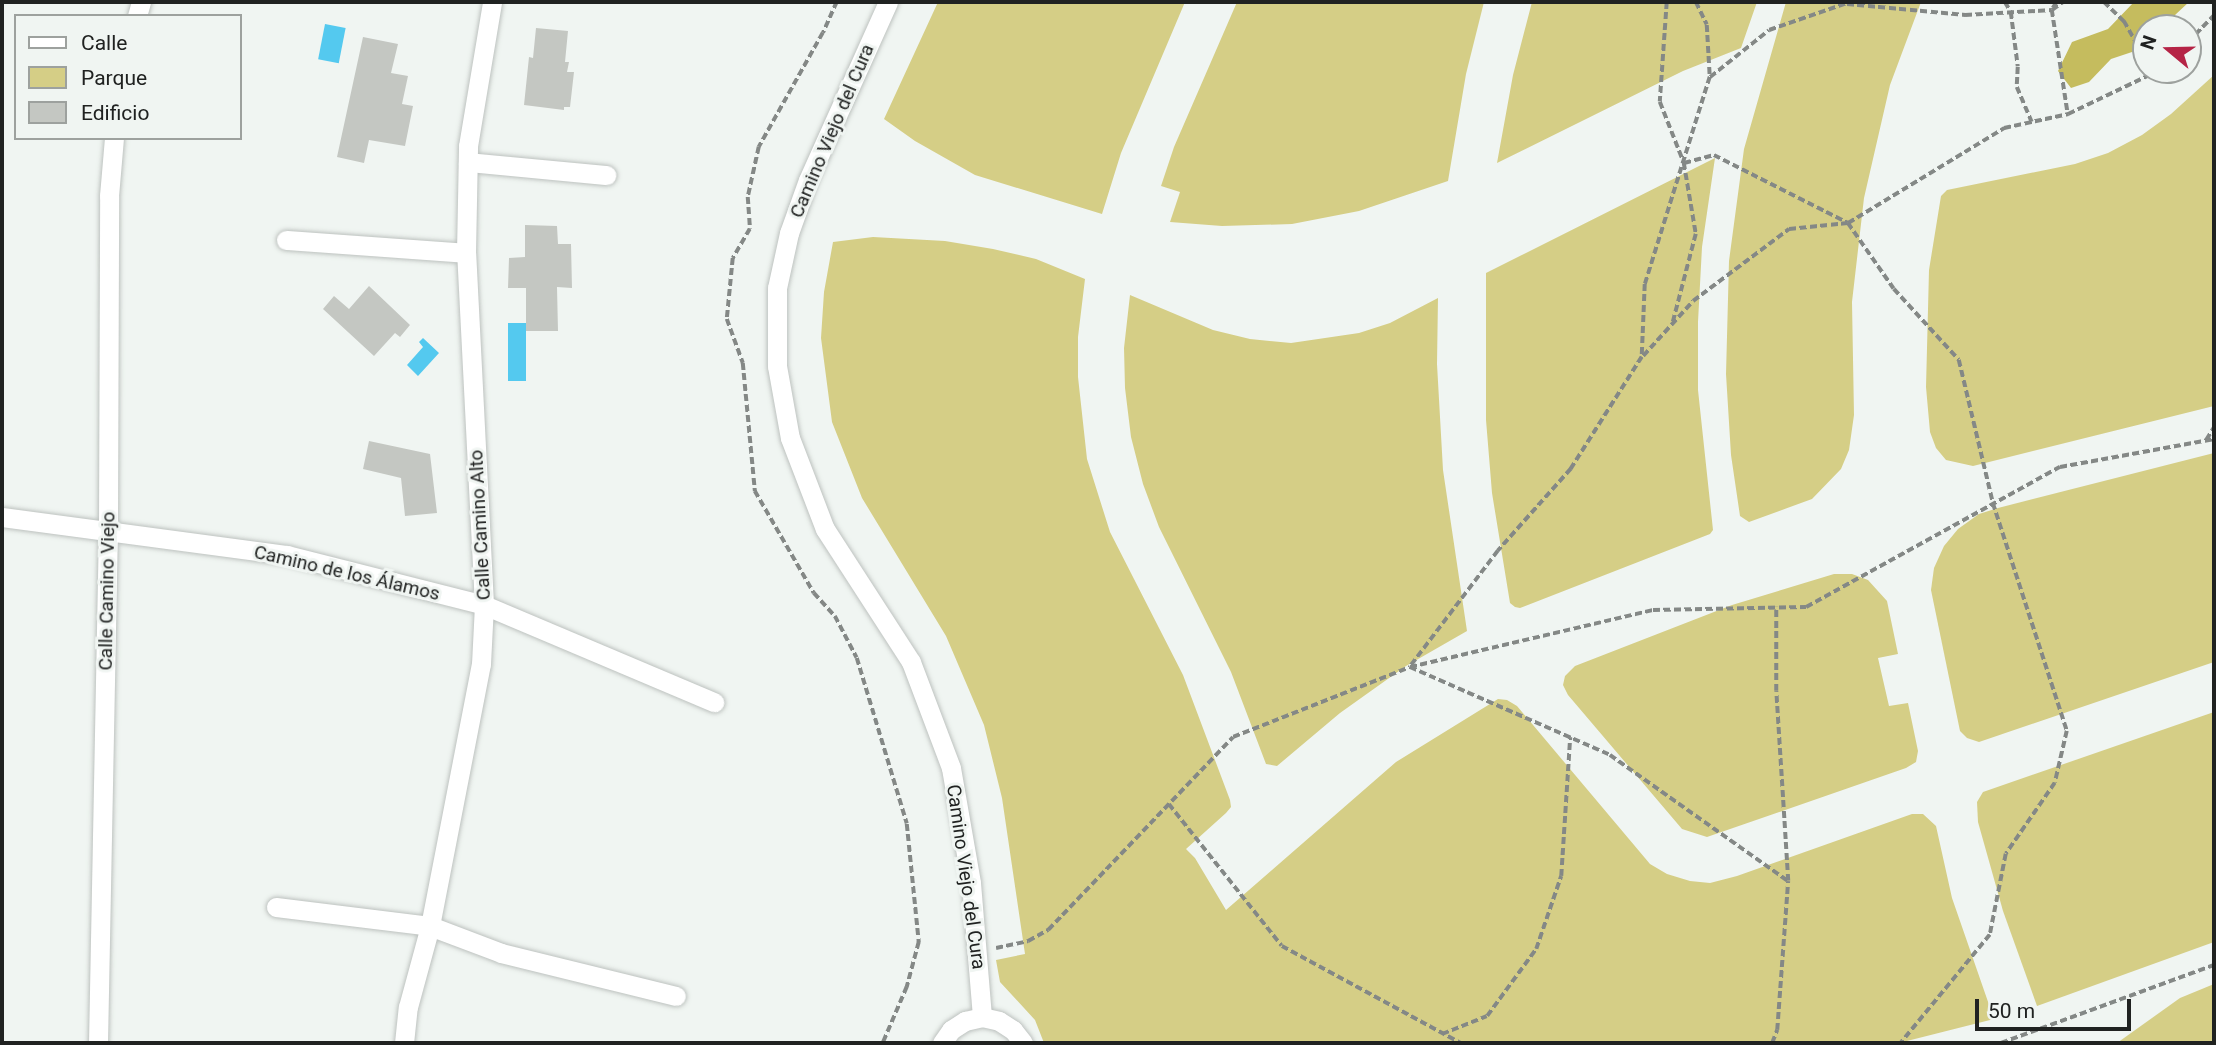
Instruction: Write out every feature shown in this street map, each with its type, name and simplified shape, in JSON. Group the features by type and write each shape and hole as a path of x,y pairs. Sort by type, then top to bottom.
{"street":[{"name":"Calle Camino Alto","path":"404,1043 408,1006 430,926 481,664 484,605 466,253 468,146 492,2"},
{"name":"Camino Viejo del Cura","path":"888,2 808,180 789,233 777,288 777,366 790,438 825,529 911,662 951,768 971,883 982,1017"},
{"name":"Calle Camino Viejo","path":"98,1043 108,529 108,196 114,140"},
{"path":"468,162 606,175"},
{"path":"286,240 466,253"},
{"name":"Camino de los Álamos","path":"2,517 108,529 287,555 484,605 714,702"},
{"path":"276,907 430,926 501,953 676,996"},
{"path":"942,1043 951,1030 965,1021 982,1017 999,1021 1013,1030 1023,1043"}],"path":[{"path":"1667,2 1660,102 1684,163 1696,234 1672,324"},
{"path":"1642,357 1645,284 1710,77 1707,25 1696,2"},
{"path":"2005,2 2011,12 2018,67 2017,87 2032,121"},
{"path":"2057,2 2052,10 2068,114"},
{"path":"1710,77 1769,30 1849,3 1965,15 2052,10 2063,2"},
{"path":"2104,2 2124,21 2132,35"},
{"path":"1410,667 1498,551 1571,469 1642,357 1693,301 1789,229 1848,223 2004,128 2068,114 2132,82"},
{"path":"1684,163 1714,155 1848,223 1894,289 1959,360 1993,503 2067,731 2056,783 2006,854 1990,935 1901,1043"},
{"path":"2206,440 2214,427"},
{"path":"978,950 1028,941 1048,930 1233,737 1410,667 1653,610 1806,607 2060,467 2214,439"},
{"path":"1772,1043 1777,1030 1788,881 1776,691 1776,607"},
{"path":"1410,667 1610,755 1788,881"},
{"path":"1440,1035 1487,1016 1536,949 1561,876 1570,737"},
{"path":"1169,804 1282,946 1440,1035 1461,1043"},
{"path":"2001,1043 2214,965"}],"green space":[{"path":"938,2 1185,2 1121,153 1102,214 975,175 915,141 884,119"},
{"path":"1237,2 1484,2 1466,74 1448,181 1359,211 1292,224 1222,226 1170,222 1180,192 1161,186 1174,147"},
{"path":"1532,2 1757,2 1741,48 1683,71 1497,163 1513,75"},
{"path":"1786,2 1921,2 1890,85 1864,198 1852,302 1854,415 1849,450 1841,469 1812,499 1749,522 1740,516 1731,455 1726,374 1729,261 1744,149"},
{"path":"2214,75 2214,406 1973,466 1946,460 1936,448 1930,432 1926,387 1929,270 1941,196 1947,190 2075,164 2108,153 2142,135 2171,114"},
{"path":"1715,158 1702,247 1698,322 1698,390 1713,530 1710,534 1520,608 1515,607 1510,603 1492,493 1486,420 1486,273"},
{"path":"873,237 945,241 993,249 1036,259 1085,279 1078,337 1078,377 1087,459 1110,532 1183,675 1230,800 1231,807 1226,813 1186,849 1195,858 1226,910 1396,762 1498,699 1507,700 1517,706 1650,864 1667,874 1690,881 1710,883 1737,876 1912,814 1923,814 1936,826 1952,898 1994,1019 1899,1043 1044,1043 1035,1020 1000,982 996,960 1025,954 1002,798 984,725 946,636 862,498 832,422 821,338 824,292 833,242"},
{"path":"1130,295 1213,330 1250,339 1291,343 1359,333 1390,323 1438,298 1437,364 1443,470 1467,631 1406,666 1340,713 1277,766 1266,764 1231,672 1159,527 1143,484 1131,437 1125,388 1124,348"},
{"path":"2214,453 2214,662 1979,742 1967,738 1960,731 1931,590 1934,568 1944,546 1958,529 1979,514 1998,508"},
{"path":"1834,574 1852,574 1868,580 1887,601 1898,654 1878,658 1889,706 1908,703 1918,751 1916,762 1906,768 1707,837 1682,829 1568,695 1563,685 1565,676 1575,666 1732,605"},
{"path":"2214,712 2214,942 2037,1006 2003,911 1978,822 1977,802 1983,792"},
{"path":"2214,984 2214,1043 2117,1043 2180,998"}],"shaded area":[{"path":"2134,2 2189,2 2176,14 2132,14 2132,52 2111,59 2089,82 2071,88 2058,71 2072,42 2108,29"}],"water":[{"path":"325,24 346,28 339,63 318,59"},
{"path":"508,323 526,323 526,381 508,381"},
{"path":"423,338 439,353 418,376 407,365 423,347 419,342"}],"building":[{"path":"536,28 568,31 565,62 569,62 567,72 574,72 570,107 564,107 564,110 524,105 529,57 533,58"},
{"path":"363,37 398,44 391,73 408,76 402,104 413,106 405,146 369,140 364,163 337,157"},
{"path":"525,225 557,226 558,244 571,244 572,288 557,287 558,331 526,331 526,288 508,288 509,258 525,257"},
{"path":"369,286 410,325 400,337 395,333 374,356 323,309 334,296 349,309"},
{"path":"369,441 430,454 437,513 405,516 401,478 363,469"}]}
